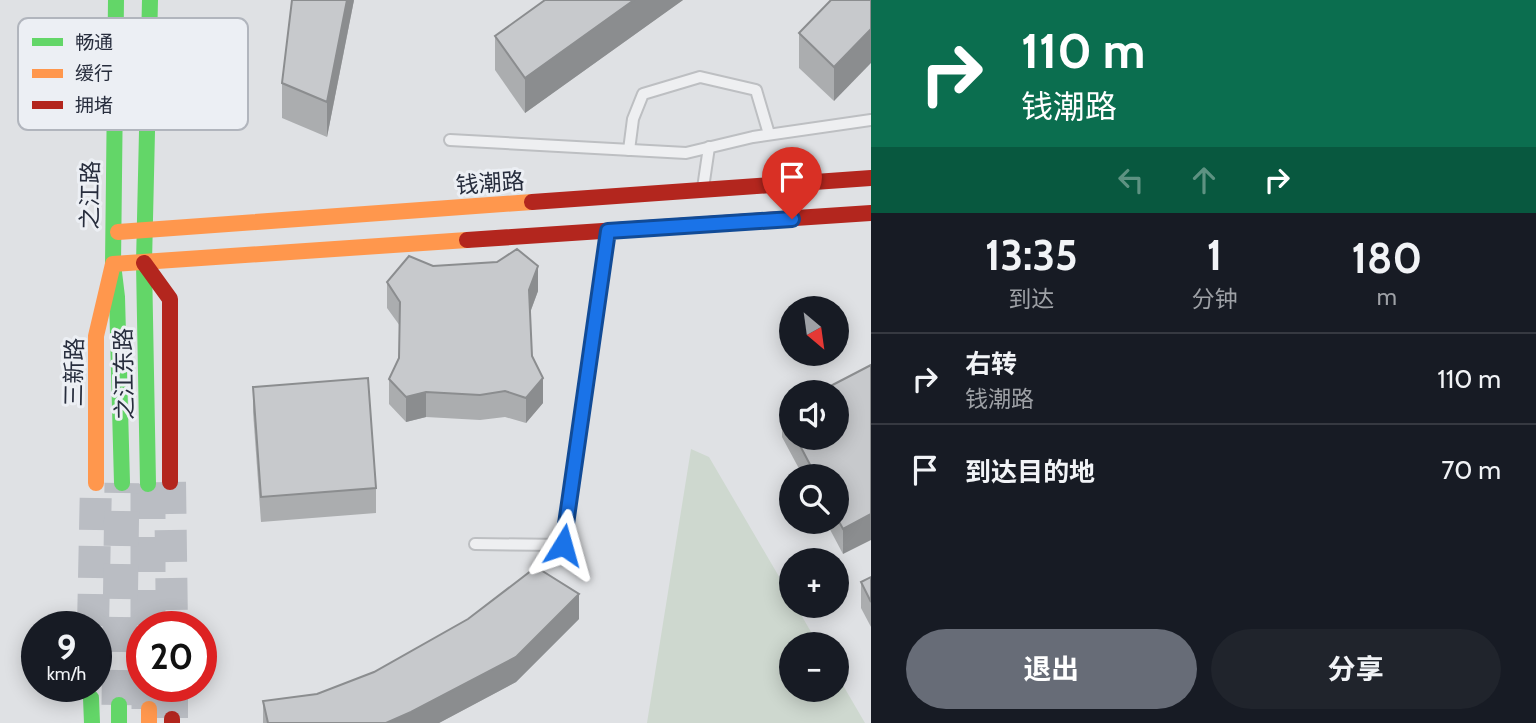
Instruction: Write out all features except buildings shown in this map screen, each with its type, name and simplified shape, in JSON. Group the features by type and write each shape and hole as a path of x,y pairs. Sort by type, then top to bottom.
{"main road":[{"name":"之江路","path":"116,0 116,18"},
{"path":"150,0 150,18"},
{"name":"之江路","path":"113,264 114,130"},
{"path":"147,130 144,263 170,299 170,482"},
{"name":"钱潮路","path":"113,233 871,178"},
{"path":"113,264 871,213"},
{"name":"之江东路","path":"144,263 148,484"},
{"name":"之江东路","path":"113,264 117,297 122,483"},
{"name":"三新路","path":"96,483 96,336 113,264"},
{"path":"91,702 92,723"},
{"path":"119,705 119,723"}],"lane":[{"path":"629,150 634,119 643,94 700,77 756,90 769,134"},
{"path":"450,140 686,153 769,134 871,120"},
{"path":"702,190 709,147"},
{"path":"475,544 563,545 608,231"}],"shaded area":[{"path":"691,449 709,457 779,577 779,618 803,618 811,632 779,632 779,702 849,702 849,696 865,723 647,723"}],"tunnel":[{"path":"170,482 172,611"},
{"path":"93,611 96,483"},
{"path":"119,705 122,483"},
{"path":"148,484 148,611"},
{"path":"149,702 149,709"},
{"path":"172,702 172,719"}],"traffic: fast":[{"path":"116,0 116,18"},
{"path":"150,0 150,18"},
{"path":"115,130 113,264 117,297 122,483"},
{"path":"147,130 144,263 148,484"},
{"path":"91,702 92,723"},
{"path":"119,705 119,723"}],"traffic: slow":[{"path":"118,232 532,202"},
{"path":"96,483 96,336 113,264 467,240"},
{"path":"149,709 149,723"}],"traffic: jam":[{"path":"532,202 871,178"},
{"path":"467,240 871,213"},
{"path":"144,263 170,299 170,482"}],"route":[{"path":"563,545 608,231 792,219"}]}
